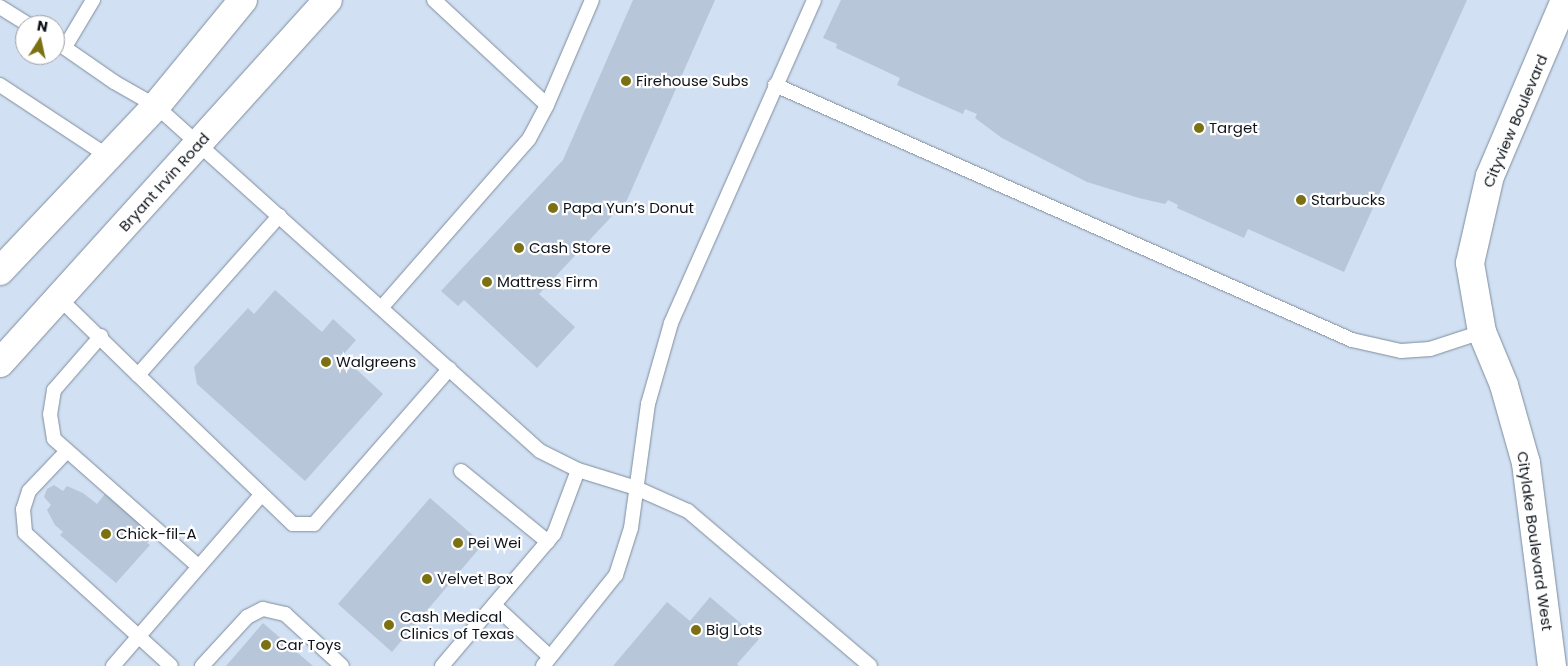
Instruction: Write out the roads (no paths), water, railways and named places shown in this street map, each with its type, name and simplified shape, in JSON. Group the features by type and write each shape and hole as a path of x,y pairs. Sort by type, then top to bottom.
{"main road":[{"path":"0,271 156,106 243,0"},
{"name":"Bryant Irvin Road","path":"0,363 328,0"},
{"name":"Cityview Boulevard","path":"1482,332 1470,263 1474,232 1490,176 1565,0"},
{"name":"Citylake Boulevard West","path":"1482,332 1504,385 1526,463 1552,666"}],"lane":[{"path":"65,37 93,0"},
{"path":"434,0 547,105"},
{"path":"382,307 529,139 547,105 592,0"},
{"path":"494,605 547,662 616,575 630,528 648,404 670,323 814,0"},
{"path":"0,7 15,16"},
{"path":"65,48 114,82 156,106 382,307 540,451 578,470 636,488 688,511 870,666"},
{"path":"0,85 109,157"},
{"path":"775,85 1352,340 1401,351 1430,349 1482,332"},
{"path":"138,375 279,216"},
{"path":"59,298 101,336 260,496 293,524 314,524 449,369"},
{"path":"101,336 54,390 50,414 54,439 198,566"},
{"path":"67,451 29,491 22,509 25,533 171,666"},
{"path":"442,666 554,534 578,470"},
{"path":"461,471 548,542"},
{"path":"113,666 260,496"},
{"path":"202,666 247,617 263,609 285,614 342,666"}],"place":[{"name":"Firehouse Subs","path":"626,81"},
{"name":"Target","path":"1199,128"},
{"name":"Starbucks","path":"1301,200"},
{"name":"Papa Yun’s Donut","path":"553,208"},
{"name":"Cash Store","path":"519,248"},
{"name":"Mattress Firm","path":"487,282"},
{"name":"Walgreens","path":"326,362"},
{"name":"Chick-fil-A","path":"106,534"},
{"name":"Pei Wei","path":"458,543"},
{"name":"Velvet Box","path":"427,579"},
{"name":"Cash Medical Clinics of Texas","path":"389,625"},
{"name":"Big Lots","path":"696,630"},
{"name":"Car Toys","path":"266,645"}]}
